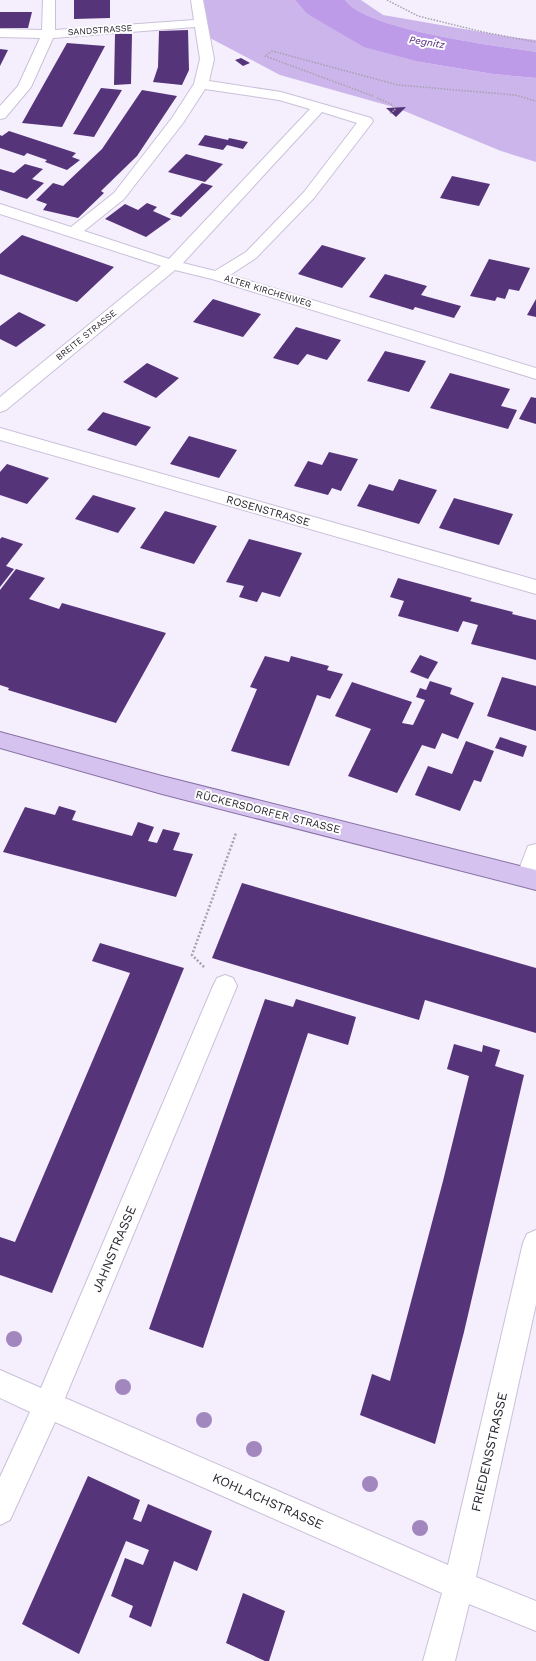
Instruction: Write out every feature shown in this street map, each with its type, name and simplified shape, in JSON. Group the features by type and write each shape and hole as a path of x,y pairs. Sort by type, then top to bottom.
{"main road":[{"name":"RÜCKERSDORFER STRASSE","path":"0,741 162,785 531,879"}],"street":[{"path":"0,115 24,87 48,34 49,0"},
{"path":"74,232 119,196 178,120 200,84 207,59 196,0"},
{"name":"SANDSTRASSE","path":"0,33 48,34 200,24"},
{"path":"200,84 281,96 366,121 309,194 251,255 217,276"},
{"name":"BREITE STRASSE","path":"0,406 172,265 319,107"},
{"name":"ALTER KIRCHENWEG","path":"0,209 172,265 217,276 536,374"},
{"name":"ROSENSTRASSE","path":"0,434 536,587"},
{"path":"531,879 536,853"},
{"name":"JAHNSTRASSE","path":"0,1510 48,1405 225,986"},
{"name":"FRIEDENSSTRASSE","path":"440,1661 460,1586 536,1242"},
{"name":"KOHLACHSTRASSE","path":"0,1384 460,1586 536,1616"}],"path":[{"path":"387,0 418,16 484,32 536,42"},
{"path":"387,116 395,110 391,104 265,56 272,51 398,85 515,95 536,101"},
{"path":"225,986 192,955 246,806"}],"shaded area":[{"path":"202,0 295,0 306,13 420,62 493,74 536,78 536,162 501,151 397,108 280,75 208,37"},
{"path":"345,0 361,0 383,15 510,37 536,40 536,52 464,41 405,28 378,20 358,11"}],"water":[{"name":"Pegnitz","path":"295,0 345,0 358,11 378,20 405,28 464,41 536,52 536,78 493,74 420,62 364,47 306,13"}],"building":[{"path":"74,0 110,0 110,18 74,19"},
{"path":"0,12 32,12 28,28 0,28"},
{"path":"188,30 189,70 182,85 153,82 158,67 159,31"},
{"path":"115,34 132,34 131,84 114,85"},
{"path":"67,43 105,46 62,127 22,123"},
{"path":"0,49 8,50 0,66"},
{"path":"241,58 250,63 243,66 235,60"},
{"path":"101,88 122,90 94,137 73,134"},
{"path":"142,90 177,96 137,156 101,191 104,193 78,218 43,210 47,204 36,200 53,183 63,186 102,149"},
{"path":"406,107 396,117 386,108"},
{"path":"9,131 76,153 72,157 80,160 67,170 45,162 47,160 27,153 24,156 0,148 0,135 2,136"},
{"path":"205,135 228,140 229,138 248,142 243,149 227,145 223,150 198,145"},
{"path":"186,154 223,164 205,182 168,172"},
{"path":"25,164 43,169 32,179 44,183 27,199 0,190 0,169 14,173"},
{"path":"452,176 490,184 479,206 440,198"},
{"path":"202,183 213,186 181,217 170,214"},
{"path":"147,203 157,207 153,211 171,219 146,237 105,219 125,204 138,210"},
{"path":"22,235 114,267 77,302 0,274 0,254"},
{"path":"322,245 366,258 342,288 298,274"},
{"path":"489,259 530,268 519,291 509,289 505,299 497,297 495,301 470,296"},
{"path":"385,274 427,286 421,295 461,306 454,318 415,307 413,310 369,297"},
{"path":"213,299 261,314 243,337 193,322"},
{"path":"536,299 536,317 527,315"},
{"path":"19,312 46,325 16,347 0,339 0,326"},
{"path":"296,327 341,340 327,360 307,354 298,365 273,358"},
{"path":"385,351 426,361 409,392 367,381"},
{"path":"147,363 179,378 156,398 123,382"},
{"path":"450,373 510,389 501,406 517,410 508,429 430,408"},
{"path":"531,397 536,398 536,424 519,419"},
{"path":"103,412 151,427 136,446 87,430"},
{"path":"189,436 237,450 219,478 170,464"},
{"path":"329,452 358,459 341,491 332,488 328,495 294,486 308,461 322,465"},
{"path":"7,464 49,478 27,504 0,495 0,472"},
{"path":"399,479 437,490 419,524 357,506 369,484 393,491"},
{"path":"93,495 136,508 118,533 75,519"},
{"path":"454,498 513,514 499,545 439,528"},
{"path":"165,511 217,526 194,564 140,548"},
{"path":"2,537 23,544 6,566 14,569 0,587 0,539"},
{"path":"249,539 302,553 280,597 262,592 257,602 239,597 244,586 226,582"},
{"path":"16,569 45,578 29,599 59,609 62,603 166,633 116,723 8,690 9,688 0,685 0,590"},
{"path":"398,578 472,598 470,601 513,612 512,614 536,620 536,660 471,644 478,625 463,621 458,632 398,616 404,601 390,597"},
{"path":"420,655 438,662 428,679 410,672"},
{"path":"265,656 289,662 291,656 329,666 327,670 343,674 330,699 317,695 289,766 231,751 257,689 250,687"},
{"path":"502,677 536,686 536,731 487,716"},
{"path":"430,681 452,688 450,694 474,703 458,739 442,733 435,749 422,745 397,793 348,776 371,729 335,716 352,682 412,702 402,723 413,725 425,700 416,697 420,688 426,690"},
{"path":"500,737 527,746 523,757 495,748"},
{"path":"466,741 494,751 481,782 474,780 460,811 415,795 428,766 452,774"},
{"path":"59,806 76,811 72,820 132,836 138,822 154,827 148,841 157,843 163,829 180,833 173,850 193,854 176,897 3,852 25,807 55,815"},
{"path":"242,883 536,968 536,1033 425,1000 419,1020 212,958"},
{"path":"100,943 184,968 52,1293 0,1275 0,1237 15,1242 130,973 92,961"},
{"path":"265,999 293,1007 296,999 356,1017 348,1045 308,1033 203,1348 149,1329"},
{"path":"454,1044 482,1052 483,1045 500,1050 495,1066 524,1075 464,1332 435,1444 360,1415 372,1374 390,1381 443,1181 469,1076 447,1069"},
{"path":"88,1476 140,1500 133,1519 141,1522 148,1504 212,1531 197,1571 174,1561 151,1627 129,1617 133,1606 111,1596 125,1558 143,1565 149,1550 126,1541 79,1654 22,1624"},
{"path":"243,1593 285,1611 269,1661 265,1661 226,1643"}]}
